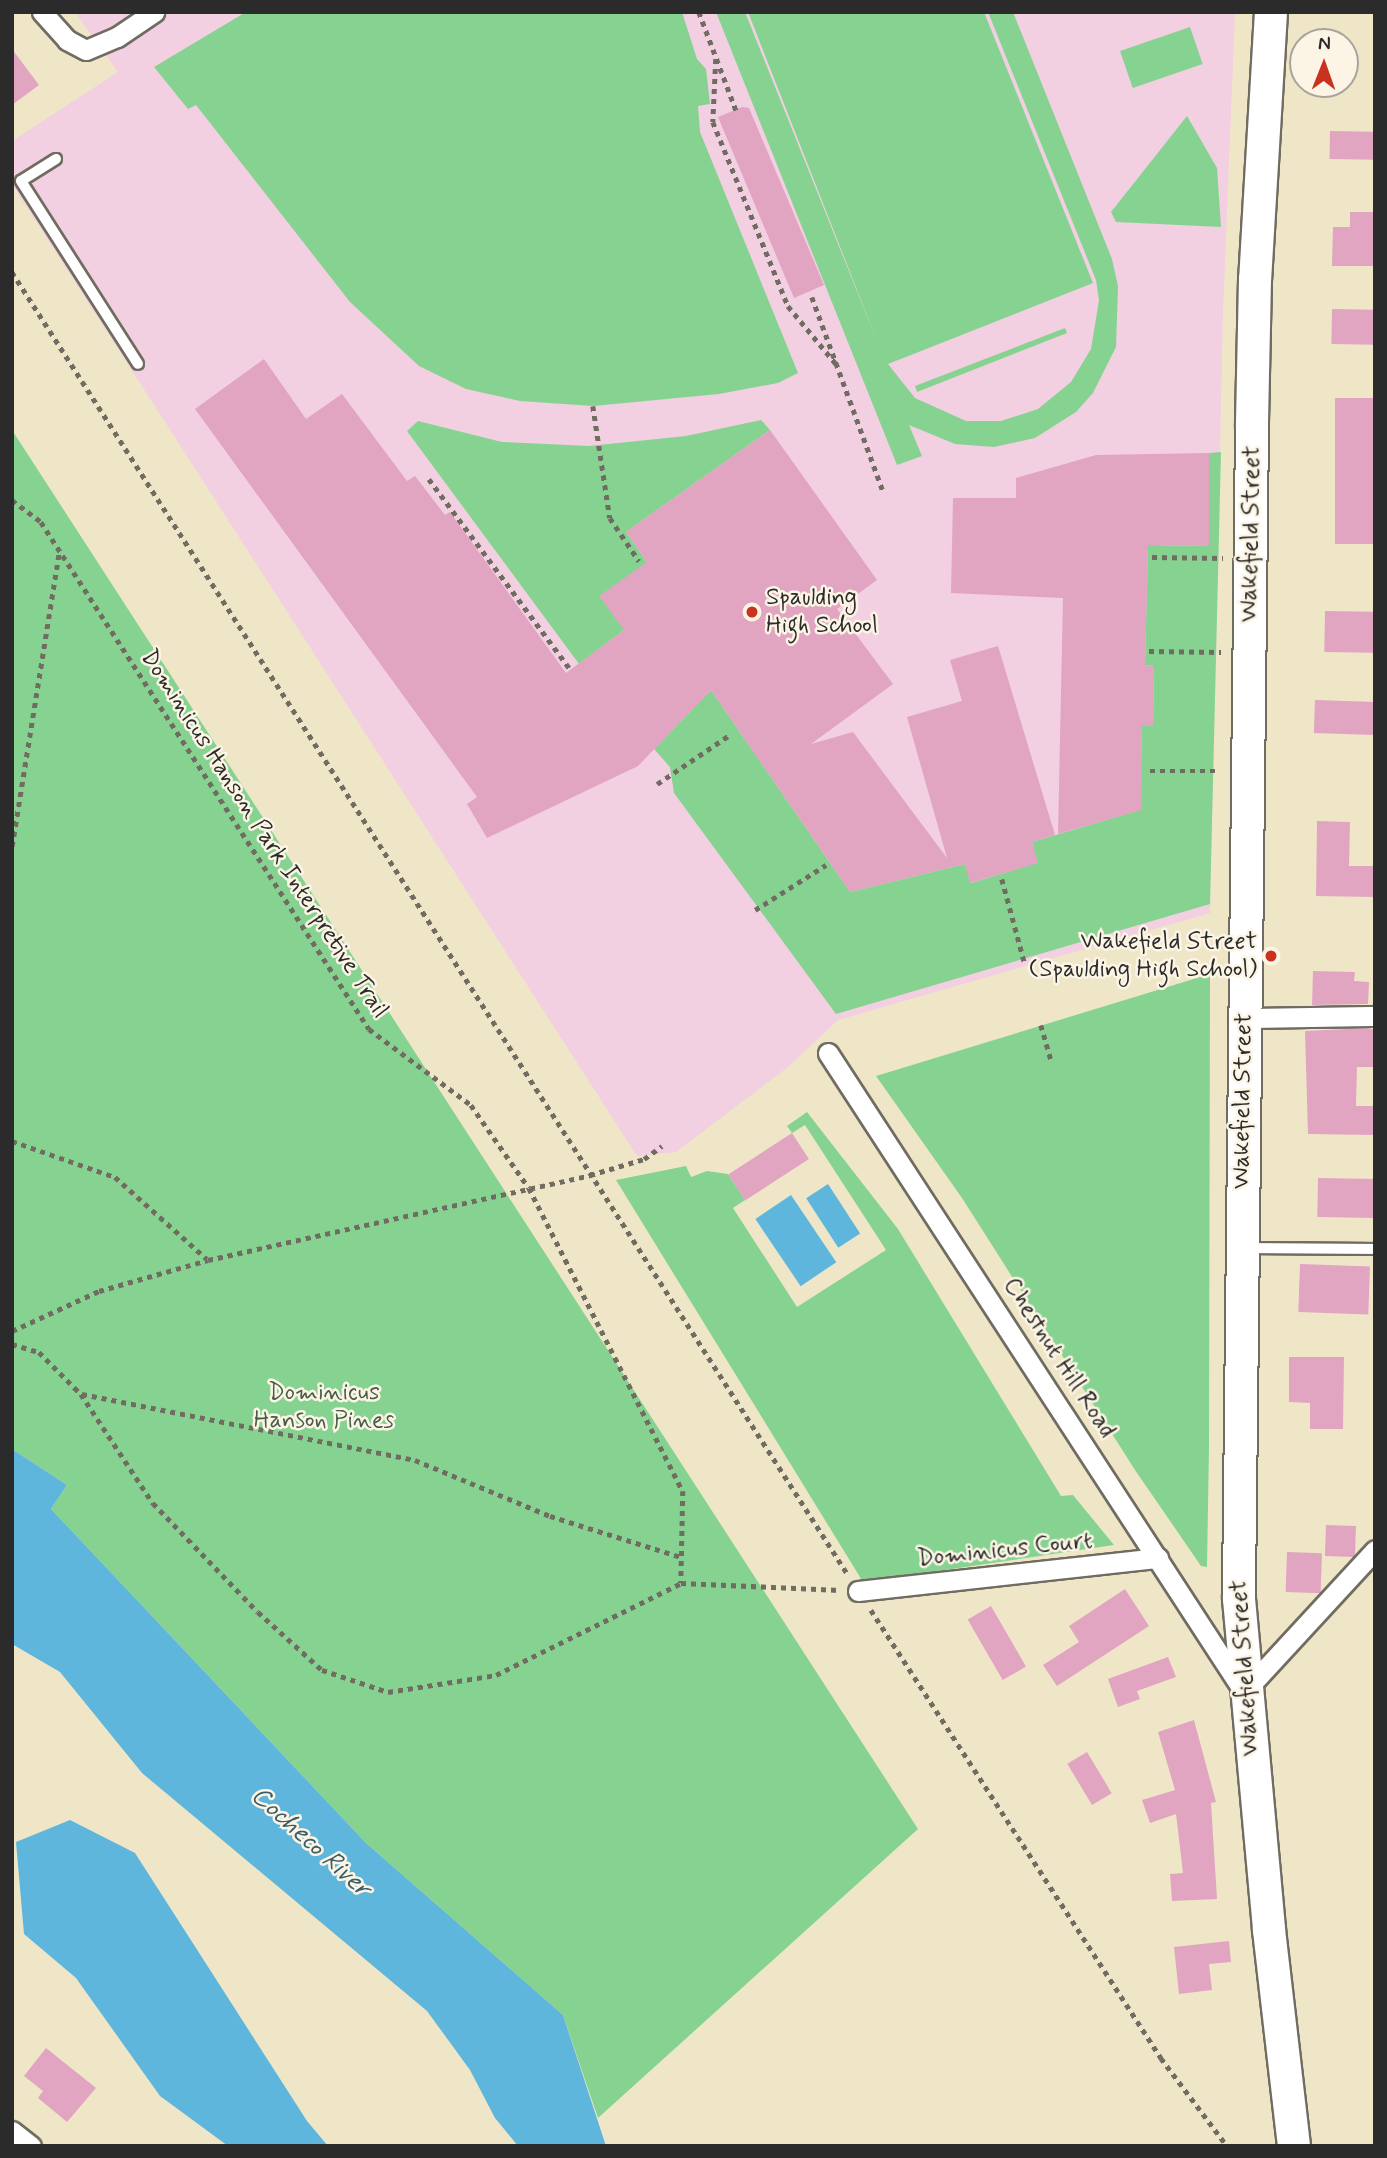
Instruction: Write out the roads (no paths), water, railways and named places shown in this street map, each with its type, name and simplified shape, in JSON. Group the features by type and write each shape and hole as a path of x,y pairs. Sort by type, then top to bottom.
{"main road":[{"name":"Wakefield Street","path":"1271,12 1255,279 1239,1599 1244,1692 1294,2146"}],"street":[{"path":"42,12 67,40 86,50 117,37 153,12"},
{"path":"1245,1018 1375,1016"},
{"name":"Chestnut Hill Road","path":"828,1053 1244,1692"},
{"path":"1244,1692 1375,1550"},
{"name":"Dominicus Court","path":"859,1591 1157,1558"},
{"path":"12,2131 31,2146"}],"lane":[{"path":"56,159 21,181 138,364"},
{"path":"1242,1248 1375,1249"}],"water":[{"path":"828,1184 860,1233 838,1248 806,1198"},
{"path":"791,1195 836,1262 801,1286 755,1219"},
{"name":"Cocheco River","path":"12,1449 67,1485 51,1509 366,1843 563,2015 606,2146 518,2146 495,2118 470,2070 427,2011 142,1773 60,1672 12,1644"},
{"path":"70,1820 135,1853 307,2121 328,2146 228,2146 160,2096 76,1978 24,1934 16,1842"}],"place":[{"name":"Spaulding High School","path":"752,612"},
{"name":"Wakefield Street (Spaulding High School)","path":"1271,956"}],"park label":[{"name":"Dominicus Hanson Pines","path":"324,1407"}]}
